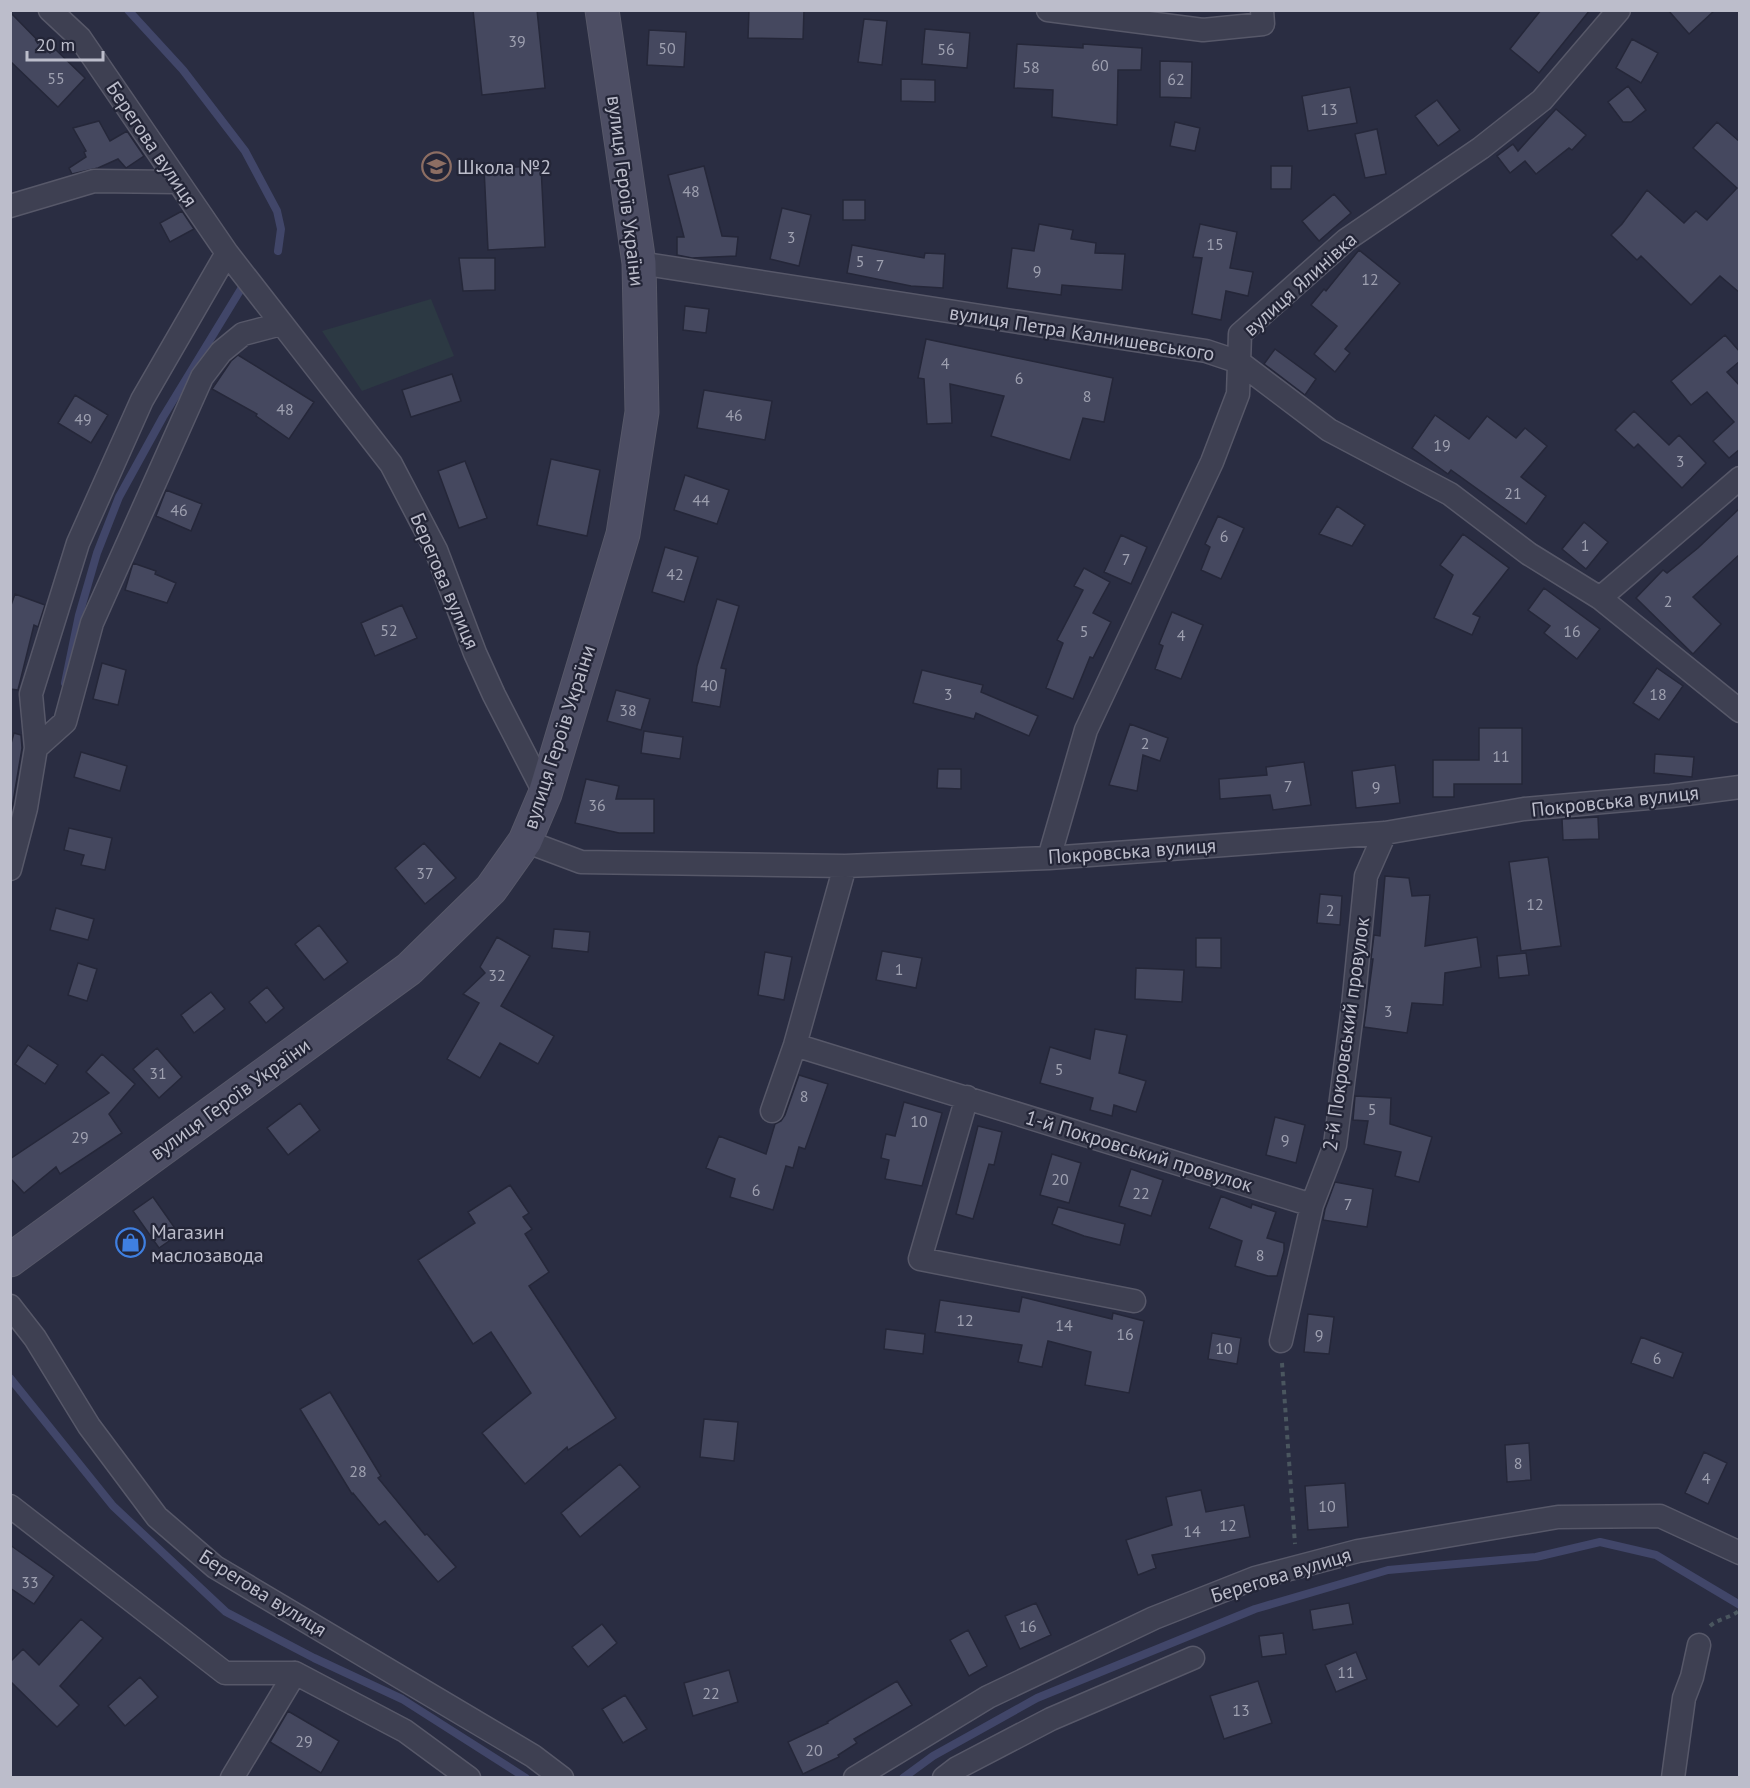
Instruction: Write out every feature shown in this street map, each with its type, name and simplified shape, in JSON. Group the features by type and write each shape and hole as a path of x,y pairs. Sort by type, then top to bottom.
{"main road":[{"name":"вулиця Героїв України","path":"10,1260 409,969 491,889 525,842 545,794 622,534 642,412 639,263 602,10"}],"street":[{"name":"Берегова вулиця","path":"50,10 80,38 226,253 391,464 436,550 484,674 545,794"},
{"path":"1048,10 1203,30 1263,24 1262,10"},
{"name":"вулиця Ялинівка","path":"1049,858 1086,730 1212,462 1238,394 1240,334 1346,240 1481,148 1542,100 1620,10"},
{"path":"10,206 94,181 177,182"},
{"path":"10,869 26,808 36,748 31,694 78,543 142,400 226,253"},
{"name":"вулиця Петра Калнишевського","path":"639,263 1206,351 1239,362 1329,430 1450,494 1529,554 1600,598 1740,711"},
{"path":"36,748 65,722 92,623 202,377 221,352 243,334 281,324"},
{"path":"1600,598 1740,478"},
{"name":"Покровська вулиця","path":"525,842 581,862 845,866 1049,858 1385,833 1524,809 1671,796 1740,787"},
{"name":"2-й Покровський провулок","path":"1281,1341 1312,1205 1335,1145 1353,1006 1366,876 1385,833"},
{"path":"772,1111 795,1045 845,866"},
{"name":"1-й Покровський провулок","path":"795,1045 1312,1205"},
{"path":"967,1097 920,1258 1134,1301"},
{"name":"Берегова вулиця","path":"10,1306 35,1338 89,1426 157,1517 215,1567 533,1756 562,1778"},
{"path":"10,1506 225,1673 295,1673 405,1731 470,1778"},
{"name":"Берегова вулиця","path":"855,1778 999,1692 1154,1618 1255,1578 1358,1551 1558,1517 1660,1516 1740,1553"},
{"path":"1673,1778 1684,1698 1692,1677 1699,1645"},
{"path":"944,1778 957,1768 1051,1719 1193,1658"},
{"path":"232,1778 295,1673"}],"path":[{"path":"1281,1341 1297,1567"},
{"path":"1735,1614 1740,1610"}],"shaded area":[{"path":"431,299 454,356 362,391 322,331"}],"building":[{"path":"473,10 537,10 545,88 482,95"},
{"path":"749,10 804,10 803,39 748,38"},
{"path":"1541,10 1590,10 1539,73 1510,49"},
{"path":"1668,10 1715,10 1689,34"},
{"path":"10,12 50,53 55,49 85,78 58,107 10,61"},
{"path":"864,19 887,21 882,65 858,62"},
{"path":"925,29 970,33 967,68 922,64"},
{"path":"649,30 686,32 684,67 647,65"},
{"path":"1632,39 1658,53 1641,83 1616,68"},
{"path":"1017,44 1083,48 1083,44 1142,48 1141,70 1118,70 1117,125 1052,117 1053,90 1014,88"},
{"path":"1160,61 1192,62 1191,98 1160,97"},
{"path":"901,79 935,80 935,102 901,101"},
{"path":"1628,86 1646,110 1631,122 1623,122 1608,102"},
{"path":"1350,87 1357,123 1308,131 1302,96"},
{"path":"1437,100 1460,130 1438,146 1415,116"},
{"path":"1556,109 1586,135 1572,150 1569,148 1536,174 1525,161 1510,173 1497,156 1513,144 1518,151"},
{"path":"99,121 110,141 127,131 144,156 126,168 118,159 98,168 72,174 69,168 86,157 84,152 86,151 73,128"},
{"path":"1175,122 1200,128 1195,151 1170,146"},
{"path":"1717,122 1740,142 1740,293 1720,276 1691,305 1641,256 1637,260 1611,235 1647,190 1684,223 1696,211 1707,220 1737,188 1693,148"},
{"path":"1377,129 1386,174 1365,178 1355,134"},
{"path":"541,166 545,247 488,250 484,168"},
{"path":"704,166 722,236 738,237 736,256 692,258 677,255 677,237 684,237 668,175"},
{"path":"1271,166 1292,166 1291,189 1271,189"},
{"path":"1334,194 1351,213 1319,241 1302,221"},
{"path":"843,200 865,200 865,220 843,220"},
{"path":"782,208 811,215 799,266 770,259"},
{"path":"182,211 194,229 170,242 160,223"},
{"path":"1039,224 1073,230 1071,239 1096,243 1095,253 1125,254 1122,290 1062,285 1061,295 1007,288 1012,248 1034,251"},
{"path":"1200,224 1237,232 1230,268 1253,272 1248,296 1226,291 1221,320 1192,314 1202,258 1193,257"},
{"path":"852,245 924,258 925,253 945,254 943,288 911,286 847,273"},
{"path":"1359,250 1400,283 1345,349 1350,353 1335,372 1314,354 1337,326 1311,305 1324,289 1326,291"},
{"path":"459,258 495,258 495,290 463,291"},
{"path":"685,306 709,309 706,333 683,330"},
{"path":"1725,335 1740,352 1740,361 1727,372 1740,386 1740,449 1729,458 1713,441 1734,422 1707,392 1691,405 1671,381"},
{"path":"926,339 1113,378 1104,422 1083,418 1070,460 991,436 1004,396 950,384 952,423 927,424 924,379 918,378"},
{"path":"1275,349 1316,379 1305,395 1264,364"},
{"path":"238,355 314,402 289,439 256,416 257,414 212,389 231,361"},
{"path":"452,374 461,401 411,417 402,390"},
{"path":"704,390 772,401 765,440 697,428"},
{"path":"75,395 108,415 91,443 58,423"},
{"path":"1634,411 1669,445 1679,435 1706,463 1682,488 1638,444 1634,448 1615,430"},
{"path":"1435,415 1469,439 1487,416 1516,438 1525,428 1547,446 1521,477 1546,496 1526,524 1451,470 1448,474 1412,448"},
{"path":"551,459 600,470 587,536 537,525"},
{"path":"465,461 487,518 459,528 438,471"},
{"path":"685,475 729,490 717,524 674,510"},
{"path":"166,490 202,504 191,531 156,516"},
{"path":"1337,506 1365,525 1352,546 1319,534"},
{"path":"1740,508 1740,554 1693,597 1721,624 1693,654 1636,598 1663,570 1667,573 1698,548"},
{"path":"1218,516 1244,528 1221,579 1201,570 1210,547 1205,544"},
{"path":"1584,522 1608,542 1586,569 1562,549"},
{"path":"1463,534 1509,568 1473,614 1480,617 1472,635 1434,618 1453,575 1440,565"},
{"path":"1121,535 1147,547 1131,584 1104,572"},
{"path":"665,547 698,557 684,602 652,592"},
{"path":"133,563 156,571 155,574 176,583 167,603 125,590"},
{"path":"1084,568 1110,582 1093,613 1111,622 1093,658 1090,657 1073,699 1046,688 1063,643 1057,640 1083,590 1074,586"},
{"path":"1544,588 1600,629 1577,659 1544,633 1550,626 1528,610"},
{"path":"15,594 45,605 38,627 34,625 18,690 10,689 10,608"},
{"path":"717,599 739,606 721,668 726,669 720,707 692,702 697,666"},
{"path":"402,605 417,638 375,656 361,623"},
{"path":"1172,612 1203,625 1181,679 1155,669 1163,646 1159,644"},
{"path":"102,663 126,670 118,705 93,699"},
{"path":"1657,668 1683,686 1659,720 1633,703"},
{"path":"922,670 983,685 981,692 1038,716 1029,736 976,713 974,719 913,703"},
{"path":"616,690 650,699 641,730 607,721"},
{"path":"1130,724 1168,738 1160,761 1143,755 1137,791 1109,785"},
{"path":"1479,728 1522,728 1522,784 1454,784 1454,797 1433,797 1433,760 1479,760"},
{"path":"644,731 683,737 680,759 641,753"},
{"path":"14,733 21,735 22,748 11,814 10,747"},
{"path":"81,752 127,766 120,791 74,777"},
{"path":"1655,754 1694,757 1692,777 1654,773"},
{"path":"1304,762 1311,805 1273,810 1270,795 1220,799 1219,779 1267,775 1266,767"},
{"path":"1395,765 1400,803 1356,808 1352,771"},
{"path":"938,769 961,769 961,789 937,788"},
{"path":"586,779 619,786 616,799 654,799 654,833 619,833 575,823"},
{"path":"1598,817 1599,839 1563,840 1562,819"},
{"path":"69,828 112,838 105,870 81,865 84,855 64,850"},
{"path":"424,843 456,878 425,904 395,868"},
{"path":"1548,857 1561,946 1521,951 1509,862"},
{"path":"1385,876 1409,878 1412,896 1430,895 1425,946 1477,937 1481,967 1445,973 1443,1005 1412,1003 1407,1033 1364,1027 1374,935 1380,936"},
{"path":"1320,894 1342,896 1340,925 1317,923"},
{"path":"56,908 94,919 88,940 50,930"},
{"path":"319,925 348,962 324,980 295,944"},
{"path":"554,929 590,932 588,952 552,948"},
{"path":"497,937 530,956 501,1006 554,1036 538,1064 500,1043 480,1078 447,1059 479,1003 463,994 485,973 480,967"},
{"path":"1196,938 1221,938 1221,968 1196,967"},
{"path":"882,951 922,958 916,988 876,980"},
{"path":"765,952 792,957 784,1000 758,995"},
{"path":"1526,953 1529,975 1499,978 1497,956"},
{"path":"78,963 97,969 87,1001 68,995"},
{"path":"1136,968 1184,970 1182,1002 1135,999"},
{"path":"267,987 284,1008 266,1023 249,1002"},
{"path":"211,992 225,1009 194,1033 181,1015"},
{"path":"1095,1029 1127,1035 1119,1073 1146,1081 1136,1112 1114,1105 1112,1116 1090,1110 1093,1098 1040,1083 1050,1047 1090,1059"},
{"path":"28,1045 58,1065 45,1084 15,1064"},
{"path":"157,1048 182,1077 159,1098 133,1069"},
{"path":"102,1054 135,1084 109,1114 122,1133 60,1174 56,1167 24,1193 10,1178 10,1159 109,1093 86,1072"},
{"path":"799,1075 828,1084 805,1149 799,1147 793,1168 786,1166 773,1210 730,1197 735,1179 706,1168 719,1136 766,1154 775,1124 785,1115"},
{"path":"1355,1096 1391,1098 1390,1124 1432,1137 1419,1182 1395,1176 1401,1152 1364,1144 1368,1121 1353,1120"},
{"path":"904,1102 942,1113 922,1186 885,1179 889,1160 881,1158 886,1134 895,1136"},
{"path":"300,1103 320,1130 288,1155 267,1128"},
{"path":"1275,1117 1305,1125 1296,1163 1266,1155"},
{"path":"978,1126 1002,1132 994,1165 989,1164 973,1219 956,1214"},
{"path":"1052,1154 1081,1163 1069,1203 1040,1195"},
{"path":"1131,1169 1163,1180 1151,1216 1119,1206"},
{"path":"1335,1182 1373,1189 1367,1227 1323,1220"},
{"path":"510,1185 529,1213 523,1217 532,1229 525,1234 549,1272 529,1286 616,1418 568,1450 567,1447 525,1484 482,1433 531,1393 491,1332 473,1344 418,1260 475,1223 468,1212"},
{"path":"1221,1196 1251,1208 1252,1204 1276,1212 1267,1238 1284,1243 1277,1276 1268,1276 1235,1266 1242,1241 1209,1228"},
{"path":"153,1197 179,1234 159,1248 133,1211"},
{"path":"1058,1207 1125,1224 1120,1245 1084,1236 1052,1224"},
{"path":"1022,1297 1112,1319 1113,1313 1144,1321 1129,1393 1085,1385 1091,1352 1048,1341 1042,1367 1018,1362 1022,1345 935,1332 940,1300 1019,1312"},
{"path":"1308,1314 1334,1317 1329,1354 1304,1352"},
{"path":"886,1329 925,1334 923,1354 884,1349"},
{"path":"1212,1333 1241,1338 1237,1364 1208,1359"},
{"path":"1641,1337 1683,1353 1673,1378 1631,1363"},
{"path":"330,1392 381,1476 378,1478 425,1535 427,1534 456,1567 438,1582 385,1521 379,1525 352,1494 300,1409"},
{"path":"704,1419 738,1422 734,1461 700,1457"},
{"path":"1529,1443 1531,1480 1507,1482 1505,1445"},
{"path":"1704,1452 1727,1463 1708,1504 1685,1493"},
{"path":"620,1464 640,1487 580,1537 561,1513"},
{"path":"1345,1483 1348,1527 1308,1530 1305,1486"},
{"path":"1201,1490 1206,1512 1244,1505 1250,1537 1152,1555 1156,1568 1138,1575 1126,1540 1172,1525 1166,1497"},
{"path":"10,1545 54,1576 34,1604 10,1588"},
{"path":"1036,1603 1051,1635 1020,1649 1005,1616"},
{"path":"1349,1603 1353,1624 1313,1630 1310,1610"},
{"path":"81,1619 103,1638 60,1686 79,1705 57,1727 10,1681 10,1662 23,1649 39,1665"},
{"path":"602,1624 617,1643 588,1667 572,1647"},
{"path":"968,1630 987,1666 969,1676 950,1640"},
{"path":"1283,1633 1286,1654 1262,1657 1259,1636"},
{"path":"1356,1652 1367,1679 1336,1692 1325,1665"},
{"path":"729,1670 738,1702 693,1716 684,1683"},
{"path":"140,1677 158,1697 125,1726 108,1706"},
{"path":"897,1681 912,1705 854,1739 857,1743 838,1755 839,1757 803,1774 788,1742 828,1723"},
{"path":"1258,1681 1272,1723 1224,1739 1210,1696"},
{"path":"625,1695 647,1729 623,1743 602,1709"},
{"path":"288,1711 339,1741 321,1773 270,1742"}],"waterway":[{"path":"128,10 183,70 245,151 277,211 281,229 278,251"},
{"path":"65,683 79,615 97,553 119,497 163,417 241,289"},
{"path":"10,1378 113,1506 226,1612 314,1658 402,1699 526,1778"},
{"path":"903,1778 933,1756 1037,1698 1255,1609 1388,1570 1536,1557 1600,1542 1656,1555 1740,1605"}],"place":[{"name":"Школа №2","path":"436,167"},
{"name":"Магазин маслозавода","path":"130,1243"}]}
